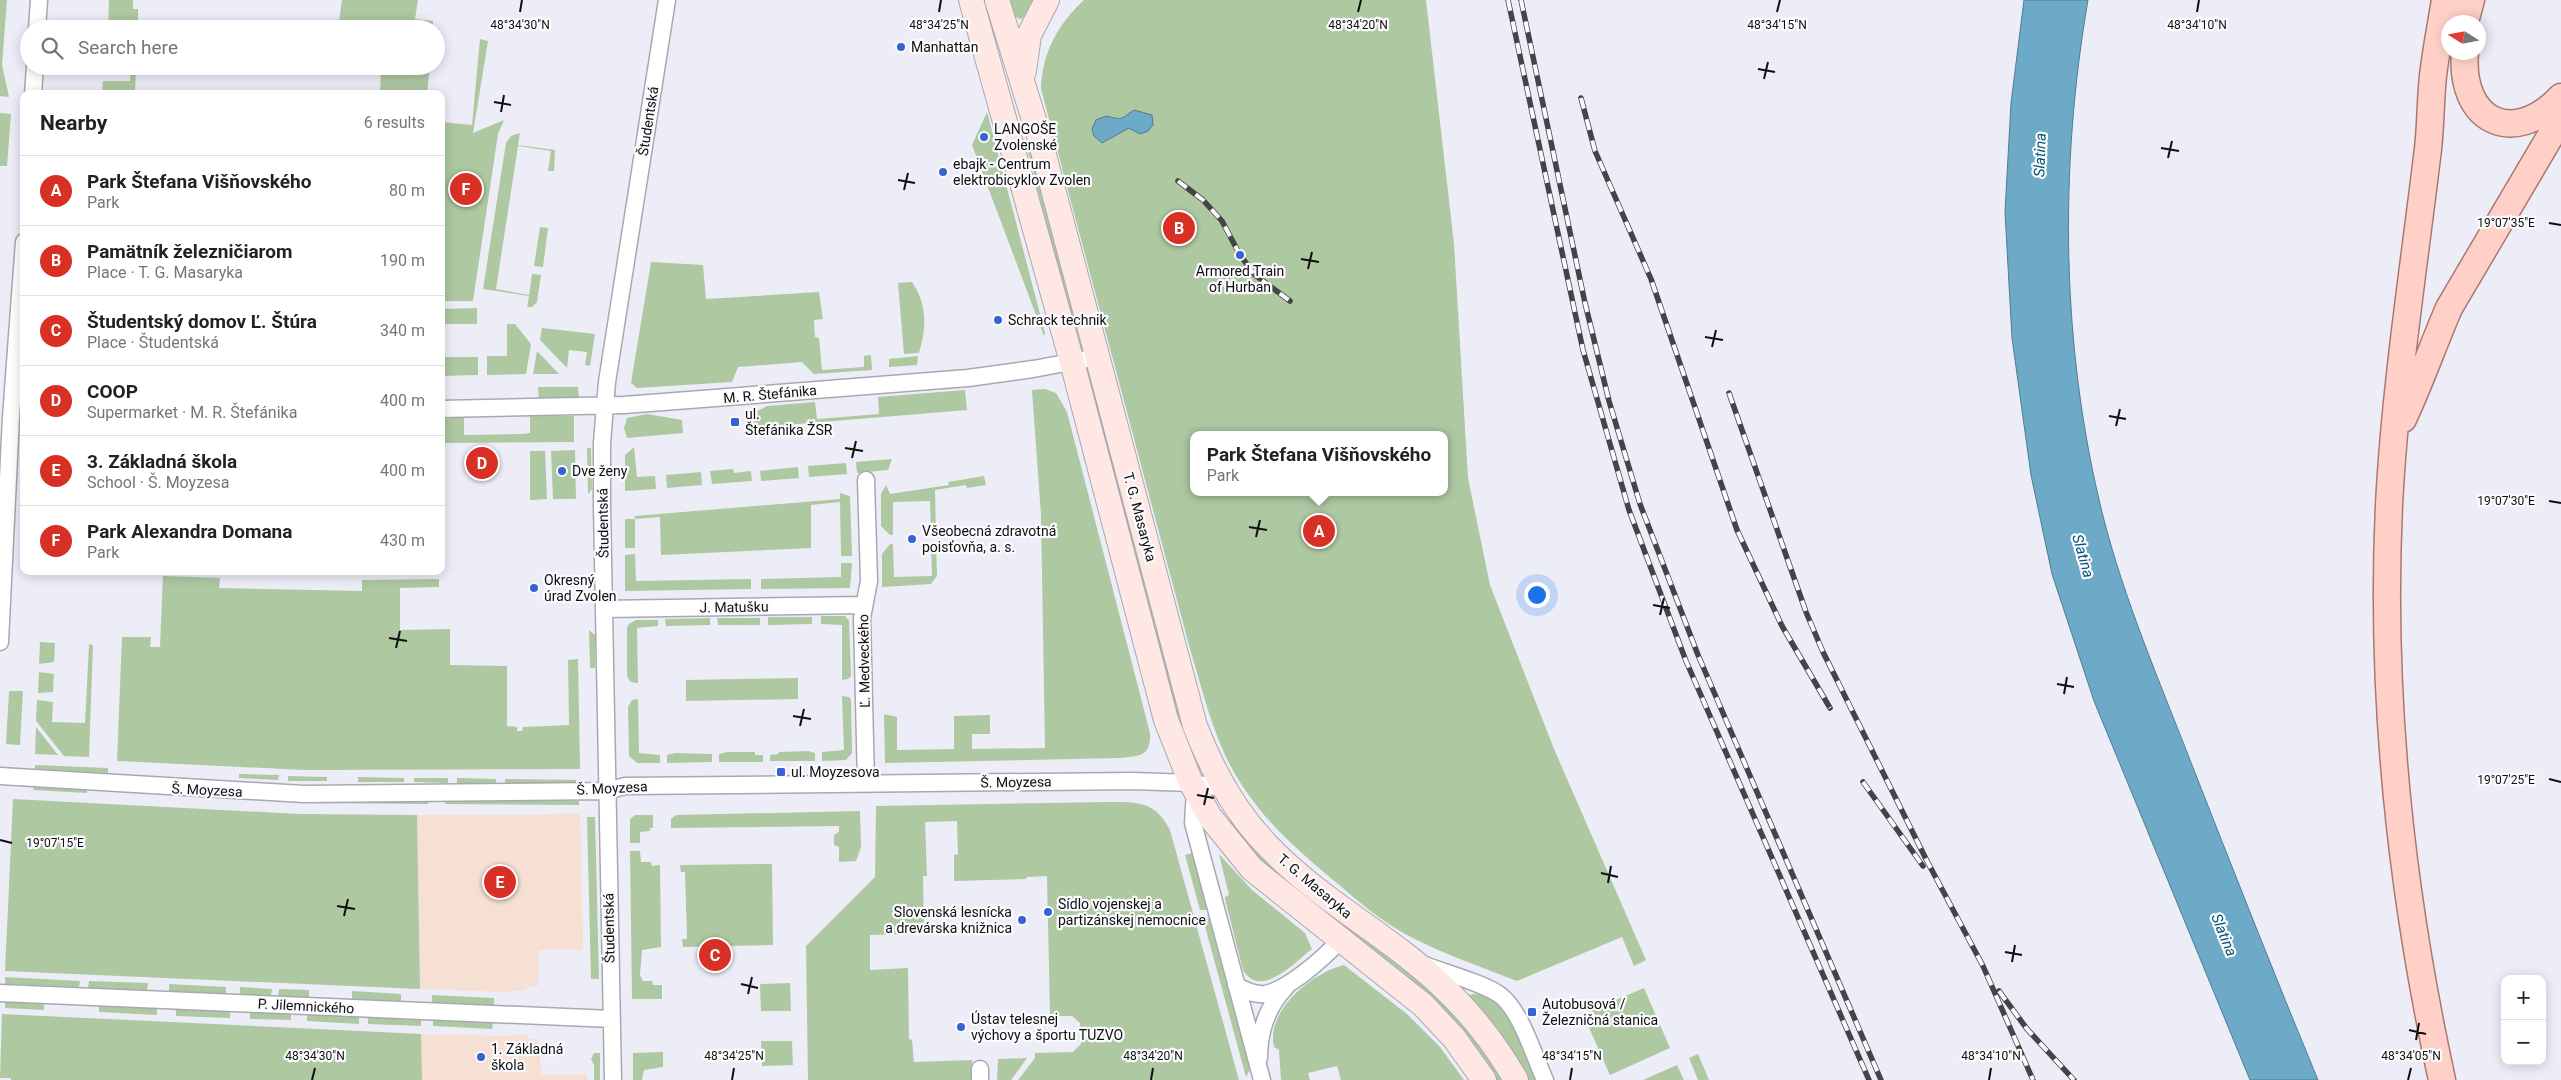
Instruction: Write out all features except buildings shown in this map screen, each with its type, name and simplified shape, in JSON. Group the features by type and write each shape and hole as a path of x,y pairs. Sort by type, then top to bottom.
{"main road":[{"path":"2442,1080 2418,961 2400,832 2393,750 2388,578 2394,438 2428,149 2433,76 2464,10"},
{"path":"2428,149 2454,60"},
{"path":"2465,60 2464,77 2468,90 2482,113 2491,120 2503,123 2526,121 2551,108 2561,97"},
{"path":"2394,438 2423,377 2449,308 2561,118"}],"street":[{"path":"38,20 39,0"},
{"name":"Študentská","path":"613,1080 606,790 602,443 604,406 667,0"},
{"name":"T. G. Masaryka","path":"971,0 1072,362 1166,720 1193,787 1210,816 1252,869 1423,1004 1454,1038 1484,1080"},
{"name":"T. G. Masaryka","path":"997,0 1023,78 1195,726 1223,788 1253,830 1283,861 1441,985 1478,1025 1516,1080"},
{"path":"1023,78 1029,35 1047,0"},
{"path":"33,90 34,75"},
{"path":"0,642 20,300"},
{"name":"M. R. Štefánika","path":"445,409 604,406 968,378 1098,357"},
{"name":"Ľ. Medveckého","path":"866,480 869,581 862,628 866,783"},
{"name":"J. Matušku","path":"604,610 864,605"},
{"name":"Š. Moyzesa","path":"0,776 304,794 606,790 625,786 1132,781 1223,788"},
{"name":"T. G. Masaryka","path":"1193,787 1193,823 1260,1076"},
{"name":"T. G. Masaryka","path":"1236,985 1245,991 1265,994 1278,990 1321,959 1340,940"},
{"name":"T. G. Masaryka","path":"1407,958 1499,995 1510,1005 1520,1023 1545,1080"},
{"name":"T. G. Masaryka","path":"1260,1076 1259,1045 1268,1009 1296,977"},
{"name":"P. Jilemnického","path":"0,993 612,1019"}],"shaded area":[{"path":"580,814 583,950 538,950 538,986 526,987 527,990 504,992 420,989 417,815"},
{"name":"1. Základná škola","path":"421,1034 505,1036 528,1034 529,1039 539,1039 541,1075 587,1074 587,1080 422,1080"}],"green space":[{"path":"0,0 7,0 2,65 9,97 0,96"},
{"path":"109,0 133,0 133,9 138,9 138,20 108,20"},
{"path":"342,0 418,0 415,19 424,20 339,20"},
{"path":"1007,0 1035,0 1023,18 1020,19 1011,15"},
{"path":"1084,0 1426,0 1454,244 1468,478 1490,585 1554,749 1646,960 1634,966 1622,937 1517,981 1460,959 1405,934 1378,917 1289,842 1248,795 1226,757 1206,704 1041,89 1044,63 1048,51 1066,19"},
{"path":"480,39 488,41 473,133 504,120 498,134 473,301 445,301 445,122 472,125"},
{"path":"130,75 136,75 135,90 102,90 103,81 130,81"},
{"path":"381,75 429,75 427,90 380,90"},
{"path":"987,112 1045,333 1044,336 972,145"},
{"path":"0,113 11,114 7,166 0,166"},
{"path":"520,133 518,145 555,150 554,171 548,171 551,151 518,146 496,289 529,295 532,274 541,275 537,302 532,307 527,307 529,296 483,289 506,143 511,136"},
{"path":"1029,140 1078,325 1076,326 1072,324 1026,144"},
{"path":"540,227 548,228 543,267 534,266"},
{"path":"651,262 703,265 706,299 819,292 823,319 814,320 815,337 819,338 822,370 864,367 864,356 871,355 872,370 814,374 802,362 738,367 732,382 637,388 631,383"},
{"path":"912,282 923,307 922,343 919,353 904,354 898,283"},
{"path":"477,308 477,324 445,324 445,309"},
{"path":"507,324 515,324 531,344 526,374 487,375 487,356 507,356"},
{"path":"542,328 595,334 590,366 585,365 587,352 569,350 567,368 540,340"},
{"path":"537,351 559,374 533,374"},
{"path":"918,356 917,365 889,367 889,359"},
{"path":"445,357 478,357 478,375 445,376"},
{"path":"538,387 578,387 579,400 539,401"},
{"path":"1093,388 1183,729 1180,729 1091,389"},
{"path":"1045,389 1056,393 1067,412 1150,733 1148,747 1146,751 1138,756 1119,758 885,763 884,714 897,717 897,750 954,749 954,716 990,715 990,734 972,734 972,749 1045,748 1041,515 1032,390"},
{"path":"965,390 967,410 749,428 748,416 767,406 815,402 817,419 879,414 878,397"},
{"path":"647,414 682,420 683,433 627,438 624,428 627,418"},
{"path":"530,416 574,416 574,442 445,443 445,419 464,417 464,435 530,433"},
{"path":"634,447 637,477 655,476 656,489 625,491 625,455"},
{"path":"587,448 591,448 592,489 588,494"},
{"path":"575,450 576,499 553,499 551,451"},
{"path":"530,451 545,451 547,499 530,500"},
{"path":"892,459 888,470 857,473 856,462"},
{"path":"846,463 847,474 809,477 808,466"},
{"path":"798,467 799,478 761,481 760,471"},
{"path":"733,469 734,473 751,471 752,481 712,484 710,471"},
{"path":"701,472 702,485 667,488 666,475"},
{"path":"984,476 986,485 967,488 966,485 935,490 936,534 931,534 930,501 893,502 893,535 890,535 881,526 881,494 886,485 890,494 949,485 948,482"},
{"path":"840,493 850,496 852,556 841,556 840,502 811,505 811,548 661,555 660,517 635,519 635,516 840,499"},
{"path":"625,519 635,519 635,548 625,548"},
{"path":"931,543 936,543 937,576 931,584 882,587 882,554 890,544 893,544 894,577 932,576"},
{"path":"635,554 636,581 751,579 751,589 625,591 625,555"},
{"path":"841,563 852,563 850,588 761,589 761,579 841,577"},
{"path":"163,576 220,578 219,588 362,591 362,580 439,579 439,587 400,588 400,630 450,629 450,665 507,666 507,726 517,727 517,731 522,731 523,727 569,725 568,660 578,659 580,769 304,770 117,761 122,637 151,637 150,647 160,647"},
{"path":"821,616 845,616 849,621 851,676 848,679 842,680 842,625 821,624"},
{"path":"768,617 812,617 812,624 768,625"},
{"path":"710,618 710,625 666,626 665,619"},
{"path":"717,618 760,618 760,625 718,625"},
{"path":"636,620 658,620 658,626 637,628 638,683 633,683 627,674 627,627"},
{"path":"589,630 595,635 595,668 590,668"},
{"path":"40,642 55,643 54,662 39,664"},
{"path":"89,644 93,645 89,757 64,756 36,721 37,700 53,702 52,722 85,723"},
{"path":"39,672 54,674 53,692 38,693"},
{"path":"798,678 798,699 686,701 686,680"},
{"path":"9,691 23,691 20,745 6,744"},
{"path":"842,696 849,697 851,700 852,753 846,760 822,761 822,752 844,750"},
{"path":"638,699 639,753 660,755 660,763 637,763 629,756 628,707 632,700"},
{"path":"36,727 58,755 35,754"},
{"path":"808,751 815,753 815,761 770,761 770,755 778,754 779,752"},
{"path":"727,752 755,752 755,755 763,755 763,762 719,762 719,754"},
{"path":"675,753 712,754 712,762 667,763 667,755"},
{"path":"35,765 108,768 108,773 35,769"},
{"path":"239,774 279,775 278,780 239,778"},
{"path":"288,776 327,777 327,781 288,781"},
{"path":"358,777 404,778 404,782 358,782"},
{"path":"414,778 448,778 448,783 414,782"},
{"path":"457,778 496,779 496,783 457,783"},
{"path":"505,779 582,780 581,784 505,783"},
{"path":"34,787 87,789 87,793 33,790"},
{"path":"13,799 300,814 417,815 420,989 5,971"},
{"path":"308,800 429,801 428,804 308,803"},
{"path":"445,801 579,801 579,805 445,804"},
{"path":"1137,803 1152,808 1164,820 1170,830 1239,1080 1018,1080 1035,1058 1035,1053 1073,1052 1081,1044 1080,1023 1072,1016 1050,1016 1047,876 1027,877 1026,879 954,881 954,855 958,854 957,821 925,822 927,876 923,876 924,930 946,930 946,933 870,935 870,970 908,968 909,1039 912,1040 914,1062 972,1060 973,1080 808,1080 806,946 875,877 876,806"},
{"path":"860,811 861,847 856,861 839,862 839,847 834,845 834,835 839,832 839,826 671,828 671,819 676,815"},
{"path":"635,815 653,815 653,828 650,828 650,831 640,832 640,843 630,843 630,819"},
{"path":"587,817 595,817 599,979 591,979"},
{"path":"1231,822 1351,928 1435,993 1468,1027 1505,1080 1496,1080 1491,1072 1259,862 1229,824"},
{"path":"630,851 640,851 641,862 651,862 652,866 660,865 661,947 642,950 640,975 643,981 652,981 653,985 662,985 662,999 632,999"},
{"path":"1192,853 1207,910 1200,910 1185,855"},
{"path":"1219,854 1252,890 1305,933 1312,949 1278,976 1259,981 1250,978 1243,970 1225,899 1229,895"},
{"path":"772,864 773,945 683,947 682,939 687,939 685,872 681,872 680,865"},
{"path":"1209,918 1250,1070 1246,1077 1203,919"},
{"path":"1344,965 1407,1014 1440,1047 1464,1080 1341,1080 1337,1066 1308,1073 1310,1080 1281,1080 1279,1050 1274,1047 1273,1033 1284,1007 1306,985 1332,969"},
{"path":"5,977 80,981 79,987 5,984"},
{"path":"89,981 148,983 147,990 88,988"},
{"path":"790,983 791,1011 761,1011 760,984"},
{"path":"169,984 226,987 226,994 169,991"},
{"path":"240,987 272,989 271,996 240,994"},
{"path":"1644,988 1670,1048 1610,1075 1583,1014"},
{"path":"279,989 309,990 309,997 278,996"},
{"path":"352,991 401,994 401,1001 352,999"},
{"path":"1473,994 1485,996 1496,1003 1505,1014 1514,1027 1536,1080 1527,1080 1465,997"},
{"path":"432,995 494,998 494,1006 432,1003"},
{"path":"5,1001 44,1002 44,1010 5,1008"},
{"path":"99,1005 157,1008 157,1015 99,1012"},
{"path":"176,1008 230,1011 230,1018 176,1016"},
{"path":"250,1012 291,1013 291,1020 250,1019"},
{"path":"2,1014 421,1034 422,1080 11,1080 11,1078 0,1078"},
{"path":"307,1014 359,1017 359,1024 307,1021"},
{"path":"368,1017 421,1020 421,1026 368,1024"},
{"path":"433,1020 493,1023 492,1029 433,1026"},
{"path":"761,1041 792,1041 793,1065 762,1066"},
{"path":"663,1052 663,1067 644,1070 642,1080 633,1080 633,1053"},
{"path":"594,1053 600,1053 600,1080 594,1080 594,1065 591,1059"},
{"path":"1698,1054 1709,1080 1698,1080 1689,1058"},
{"path":"1027,1058 1011,1080 997,1080 998,1059"},
{"path":"1677,1065 1684,1080 1643,1080"}],"water":[{"name":"Slatina","path":"2024,0 2088,0 2072,128 2069,258 2072,324 2079,389 2089,453 2111,547 2154,670 2318,1080 2250,1080 2094,701 2052,574 2031,475 2012,338 2005,212 2011,103"},
{"path":"1134,110 1152,115 1153,125 1148,131 1140,134 1129,128 1102,143 1094,136 1092,129 1096,120 1106,116 1121,118"}],"railway":[{"path":"1508,0 1583,350 1629,510 1686,661 1869,1080"},
{"path":"1521,0 1585,303 1609,401 1640,504 1698,655 1881,1080"},
{"path":"1581,98 1595,151 1651,279 1737,530 1782,626 1830,708"},
{"path":"1178,181 1203,200 1222,221 1240,255 1255,275 1290,301"},
{"path":"1729,393 1806,612 1823,652 1927,861 1983,966 2033,1080"},
{"path":"1863,782 1923,866"},
{"path":"1999,991 2027,1029 2074,1080"}],"place":[{"name":"Manhattan","path":"901,47"},
{"name":"LANGOŠE Zvolenské","path":"984,137"},
{"name":"ebajk - Centrum elektrobicyklov Zvolen","path":"943,172"},
{"name":"Park Alexandra Domana","path":"466,189"},
{"name":"Pamätník železničiarom","path":"1179,228"},
{"name":"Armored Train of Hurban","path":"1240,255"},
{"name":"Schrack technik","path":"998,320"},
{"name":"ul. Štefánika ŽSR","path":"735,422"},
{"name":"COOP","path":"482,463"},
{"name":"Dve ženy","path":"562,471"},
{"name":"Park Štefana Višňovského","path":"1319,531"},
{"name":"Všeobecná zdravotná poisťovňa, a. s.","path":"912,539"},
{"name":"Okresný úrad Zvolen","path":"534,588"},
{"name":"ul. Moyzesova","path":"781,772"},
{"name":"3. Základná škola","path":"500,882"},
{"name":"Sídlo vojenskej a partizánskej nemocnice","path":"1048,912"},
{"name":"Slovenská lesnícka a drevárska knižnica","path":"1022,920"},
{"name":"Študentský domov Ľ. Štúra","path":"715,955"},
{"name":"Autobusová / Železničná stanica","path":"1532,1012"},
{"name":"Ústav telesnej výchovy a športu TUZVO","path":"961,1027"},
{"name":"1. Základná škola","path":"481,1057"}]}
